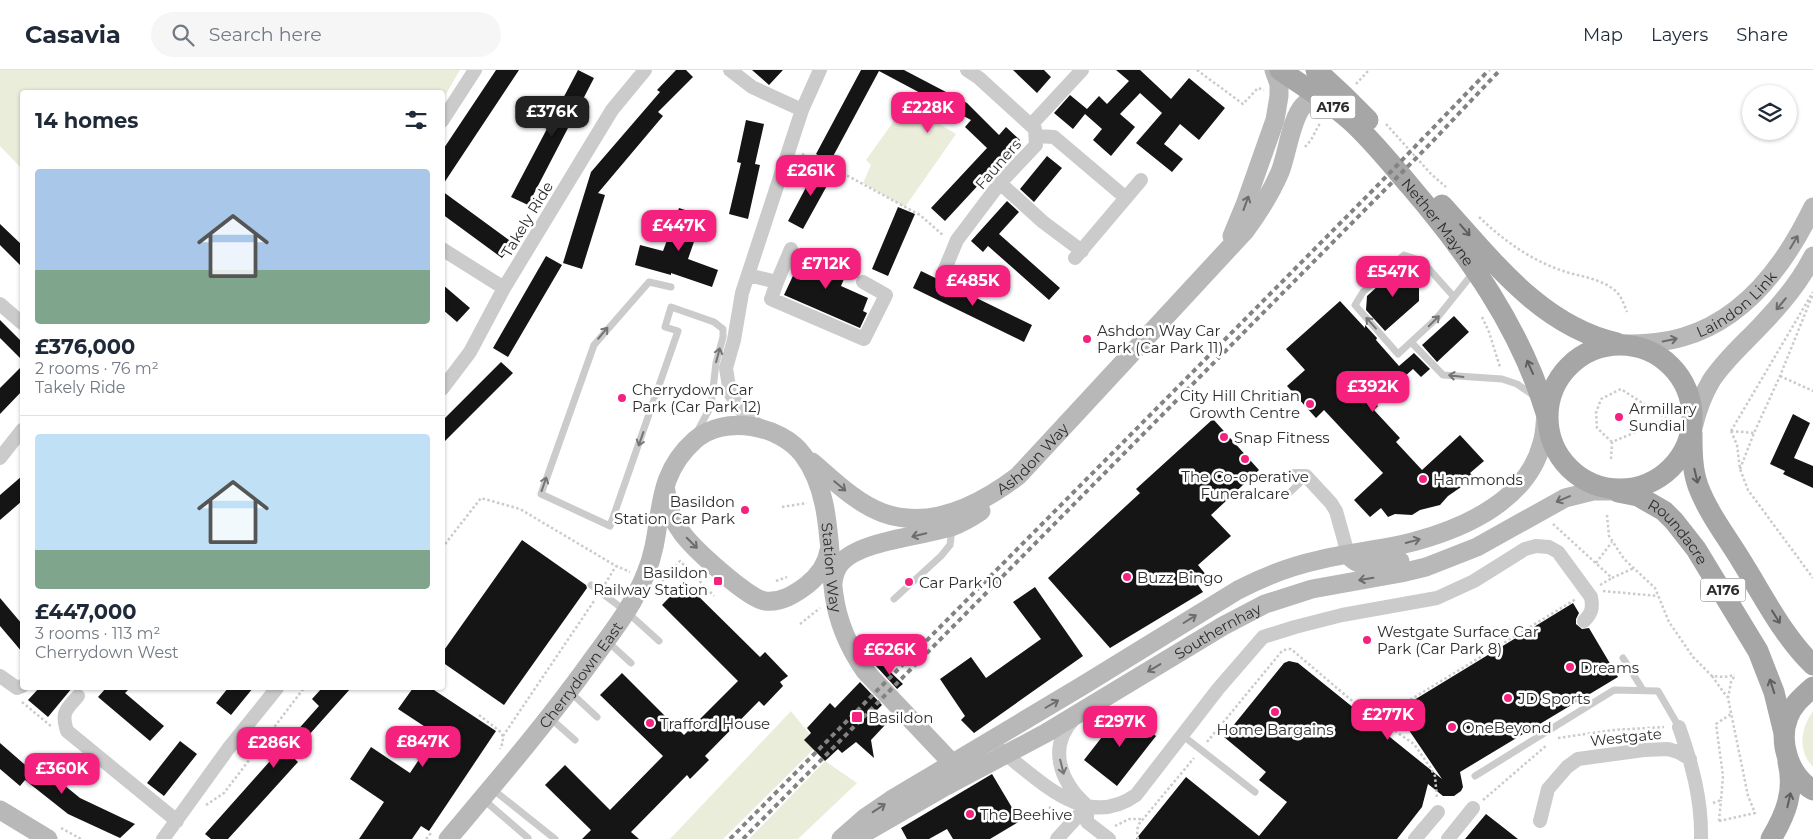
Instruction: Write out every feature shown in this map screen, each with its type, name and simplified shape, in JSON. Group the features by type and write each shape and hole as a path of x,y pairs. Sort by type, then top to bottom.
{"main road":[{"name":"Nether Mayne","path":"1280,70 1303,75 1361,113 1482,250 1543,309 1588,335 1622,344"},
{"name":"Nether Mayne","path":"1303,75 1324,113 1352,122 1423,201 1476,270 1495,298 1524,353 1546,413"},
{"name":"A176","path":"1692,428 1684,450 1670,468 1640,486 1611,491 1587,481 1568,464 1553,441 1547,424 1546,413 1553,389 1562,375 1572,364 1594,349 1622,344 1648,351 1672,368 1687,394 1691,406 1692,428 1692,446 1694,472 1704,498 1784,628 1799,650 1813,665"},
{"name":"Roundacre","path":"1611,491 1638,496 1664,511 1696,549 1758,651 1774,692 1784,733"},
{"name":"A176","path":"1813,687 1797,702 1788,717 1784,733 1787,757 1792,769 1813,790"},
{"path":"1771,839 1782,821 1789,801 1791,782 1787,757"}],"street":[{"path":"445,116 475,70"},
{"name":"Takely Ride","path":"445,385 470,352 504,288 612,110 645,70"},
{"path":"730,70 752,86 802,110"},
{"path":"761,428 748,417 730,393 726,368 734,340 742,293 802,110 820,70"},
{"name":"Fauners","path":"945,269 957,240 1000,183 1036,145 1034,131 979,78 967,70"},
{"path":"1082,70 1034,131 1054,137 1126,198"},
{"name":"Ashdon Way","path":"1216,262 1237,227 1275,120 1280,96 1279,84 1274,70"},
{"name":"Ashdon Way","path":"803,454 846,492 881,513 906,518 924,518 961,509 997,492 1018,476 1245,231 1271,192 1305,118 1303,75"},
{"path":"1305,118 1300,110 1309,101 1315,100 1324,113"},
{"path":"1000,183 1078,254 1141,180"},
{"name":"Laindon Link","path":"1622,344 1652,343 1684,337 1718,322 1737,309 1770,278 1785,258 1813,207"},
{"path":"790,249 771,299 864,340 886,295 863,282"},
{"path":"445,251 504,288"},
{"name":"Laindon Link","path":"1692,428 1700,403 1711,381 1734,353 1780,306 1795,286 1813,256"},
{"path":"748,275 777,282"},
{"path":"0,304 20,321"},
{"name":"Southernhay","path":"841,839 866,817 952,763 1238,590 1256,581 1298,566 1426,538 1467,521 1496,506 1520,485 1537,458 1542,444 1546,413"},
{"name":"Cherrydown East","path":"442,833 486,793 569,691 627,612 649,567 668,476 678,458 686,449 697,438 721,428 746,426 761,428 784,438 803,454"},
{"path":"0,458 20,440"},
{"name":"Station Way","path":"803,454 816,473 820,487 830,548 833,583 841,624 848,643 860,665 952,763"},
{"path":"1302,472 1336,511 1348,554"},
{"path":"833,583 840,564 854,554 876,545 952,526 983,510 1006,490 1018,476"},
{"path":"665,485 669,509 681,532 713,564 754,598 764,601 776,601 798,591 820,572 828,557 830,548"},
{"name":"Southernhay","path":"854,839 1084,710 1223,626 1270,602 1312,589 1426,567 1477,547 1565,498 1593,491 1611,491"},
{"path":"1010,728 999,740 998,745 1005,754 1065,799 1101,809 1126,802 1136,795 1231,673 1264,637 1295,626 1342,615 1437,598 1487,574 1526,549 1536,546 1549,547 1558,552 1573,571 1596,594 1591,613 1584,621"},
{"name":"Southernhay","path":"1348,554 1358,564 1366,565 1426,558 1477,547"},
{"path":"0,676 9,684 17,688 20,687"},
{"path":"163,839 228,749 275,690"},
{"path":"78,696 64,712 64,722 67,731 176,821"},
{"path":"1084,710 1062,734 1059,752 1064,775 1077,796 1087,806 1087,822 1109,839"},
{"name":"Westgate","path":"1679,727 1690,759 1699,801 1700,839"},
{"name":"Westgate","path":"1540,821 1548,789 1578,759 1644,750 1668,749 1690,759"},
{"path":"952,763 965,769 979,768"},
{"path":"946,786 953,774 952,763"},
{"path":"1057,839 1087,806"},
{"path":"1448,839 1473,808"},
{"path":"0,810 48,839"},
{"path":"1415,839 1438,812"}],"lane":[{"path":"1454,297 1422,261 1404,256 1363,292 1355,305 1398,354 1437,318 1476,270"},
{"path":"671,287 649,282 594,345 541,494 610,526 678,332 665,327 671,307 714,322 720,325 723,332 716,363 711,406 686,449"},
{"path":"1411,342 1443,375 1502,379 1517,384 1536,397 1546,413"},
{"path":"1285,497 1302,472"},
{"path":"894,599 941,556 950,545 952,526"},
{"path":"591,585 660,640"},
{"path":"606,640 631,663"},
{"path":"1623,658 1643,690"},
{"path":"1475,776 1614,690 1658,691 1679,727"},
{"path":"569,691 597,717"},
{"path":"549,716 575,740"},
{"path":"1182,735 1255,792"},
{"path":"486,793 527,839"},
{"path":"486,793 555,839"}],"path":[{"path":"1197,70 1243,104 1258,88 1265,92"},
{"path":"1352,88 1369,70"},
{"path":"1305,118 1324,113"},
{"path":"1385,124 1431,174 1450,191"},
{"path":"789,149 831,167 920,215 954,245"},
{"path":"1476,214 1497,234 1529,256 1562,271 1611,287 1620,295 1627,312"},
{"path":"1740,469 1813,293"},
{"path":"1732,431 1813,293"},
{"path":"1481,314 1500,367"},
{"path":"1780,376 1813,391"},
{"path":"1620,390 1667,419 1649,427 1612,442 1597,428 1596,413 1601,399 1620,390"},
{"path":"1732,431 1754,432"},
{"path":"1732,431 1737,444 1740,469 1748,490 1813,578"},
{"path":"1611,459 1612,442"},
{"path":"807,494 808,511"},
{"path":"445,544 481,498 520,509 616,566 503,736"},
{"path":"782,507 807,503"},
{"path":"1607,515 1609,536 1612,542 1624,559 1655,588 1669,622 1693,657 1712,676 1728,698"},
{"path":"1596,562 1612,542"},
{"path":"659,584 680,561 714,596"},
{"path":"776,581 792,575"},
{"path":"1596,594 1658,596"},
{"path":"1377,722 1400,706 1576,599"},
{"path":"800,624 822,608"},
{"path":"1211,736 1282,651 1291,649 1377,722 1395,730 1414,744 1434,776 1438,812"},
{"path":"1712,676 1724,677 1735,675 1731,682 1728,698 1748,796 1755,813 1720,821"},
{"path":"202,811 207,804 224,793 302,690"},
{"path":"1712,803 1721,800 1723,776 1716,724 1731,714"},
{"path":"479,715 499,729 503,736 503,742 499,750"},
{"path":"1138,839 1137,830 1139,824 1196,754"},
{"path":"426,839 442,833"}],"green space":[{"path":"0,70 460,70 445,96 445,90 20,90 20,167 0,146"},
{"path":"906,104 956,134 905,207 863,183 871,165 866,160"},
{"path":"791,711 818,745 723,839 670,839"},
{"path":"1813,711 1813,767 1805,753 1802,739"},
{"path":"825,761 857,783 798,839 749,839"}],"building":[{"path":"496,70 519,70 445,181 445,146"},
{"path":"578,70 594,78 528,205 511,197"},
{"path":"676,70 686,70 693,77 658,112 663,116 598,193 605,195 582,269 563,263 591,172 660,92 657,90"},
{"path":"752,70 783,70 769,85"},
{"path":"861,70 904,70 967,103 999,135 1006,127 1020,140 945,221 931,208 987,148 965,127 971,120 879,71 830,162 816,154"},
{"path":"1013,70 1044,70 1051,77 1037,93"},
{"path":"1116,70 1140,70 1171,99 1189,78 1225,108 1199,140 1180,124 1164,144 1183,159 1172,172 1136,143 1162,113 1140,93 1120,114 1135,127 1111,156 1093,140 1102,129 1085,114 1073,129 1054,113 1070,95 1087,109 1099,96 1107,104 1129,81"},
{"path":"746,120 764,124 755,164 760,165 748,219 729,214 741,163 737,162"},
{"path":"1047,156 1062,168 1034,202 1020,189"},
{"path":"818,165 834,173 803,229 788,221"},
{"path":"445,193 513,243 502,258 445,216"},
{"path":"1007,201 1019,212 999,234 1060,288 1049,300 988,246 983,252 971,241"},
{"path":"898,207 915,214 888,276 872,269"},
{"path":"679,208 703,216 688,259 718,270 712,287 671,273 671,275 635,265 640,245 663,251"},
{"path":"0,224 20,243 20,265 0,245"},
{"path":"805,250 833,262 830,267 846,274 841,286 868,298 863,311 867,313 860,328 784,295"},
{"path":"546,256 562,265 508,357 493,348"},
{"path":"1401,265 1419,284 1419,301 1385,331 1366,310 1367,296"},
{"path":"921,271 1032,325 1024,342 913,288"},
{"path":"445,287 470,308 457,322 445,312"},
{"path":"1340,301 1377,338 1376,340 1399,366 1414,353 1430,369 1421,377 1413,369 1375,403 1378,406 1374,410 1400,438 1396,442 1422,470 1460,435 1484,461 1470,473 1472,475 1467,483 1448,496 1440,505 1420,510 1412,515 1395,514 1388,517 1381,508 1370,517 1354,500 1383,473 1324,410 1316,418 1287,386 1305,370 1286,349"},
{"path":"1454,316 1469,332 1437,362 1422,345"},
{"path":"0,320 20,340 20,358 0,338"},
{"path":"501,362 513,373 445,441 445,418"},
{"path":"20,368 20,393 0,414 0,388"},
{"path":"1793,414 1810,423 1794,458 1813,466 1813,488 1783,474 1785,471 1770,464"},
{"path":"1213,419 1259,470 1211,515 1231,536 1198,565 1207,576 1196,582 1203,592 1110,648 1048,578 1140,493 1136,489"},
{"path":"20,478 20,503 0,520 0,495"},
{"path":"522,540 586,585 587,588 504,705 445,664 445,649"},
{"name":"Trafford House","path":"684,582 760,657 765,652 788,676 780,682 783,686 764,706 759,701 705,756 709,760 690,779 687,775 631,832 639,839 582,839 591,830 545,785 565,765 610,810 663,756 600,695 622,673 684,735 738,681 662,605"},
{"path":"1035,587 1083,656 974,733 961,720 965,716 940,679 971,657 986,678 1041,639 1013,602"},
{"path":"0,598 20,622 20,650 0,626"},
{"path":"1573,603 1579,613 1576,624 1582,629 1589,628 1618,677 1460,772 1463,787 1454,796 1443,796 1428,784 1422,807 1397,839 1136,839 1186,777 1259,836 1287,802 1259,780 1266,772 1224,737 1284,663 1289,661 1298,663 1442,779 1396,711"},
{"path":"880,662 903,684 897,689 876,666"},
{"path":"860,682 882,705 874,713 886,724 871,740 874,758 856,742 842,753 838,749 825,761 804,740 811,733 807,728 830,703 835,708"},
{"path":"37,690 70,690 48,717 28,700"},
{"path":"104,690 128,690 125,693 164,726 150,741 98,697"},
{"path":"226,690 251,690 231,715 216,703"},
{"path":"320,690 349,690 291,755 298,762 228,839 211,839 205,834 319,706 312,699"},
{"path":"412,690 434,690 496,731 429,831 421,826 412,839 359,839 384,802 350,779 371,747 410,773 436,734 398,709"},
{"path":"1123,710 1156,736 1117,786 1084,760"},
{"path":"180,741 197,754 164,796 147,783"},
{"path":"0,743 31,770 37,763 80,798 135,824 120,838 68,814 25,780 20,786 0,769"},
{"name":"The Beehive","path":"992,774 1020,821 990,839 953,839 947,829 929,839 907,839 901,828"},
{"path":"1486,814 1504,828 1518,839 1465,839"}],"railway":[{"path":"730,839 1379,184 1489,70"},
{"path":"743,839 1431,143 1500,70"}],"place":[{"name":"Ashdon Way Car Park (Car Park 11)","path":"1087,339"},
{"name":"Cherrydown Car Park (Car Park 12)","path":"622,398"},
{"name":"City Hill Chritian Growth Centre","path":"1310,404"},
{"name":"Armillary Sundial","path":"1619,417"},
{"name":"Snap Fitness","path":"1224,437"},
{"name":"The Co-operative Funeralcare","path":"1245,459"},
{"name":"Hammonds","path":"1423,479"},
{"name":"Basildon Station Car Park","path":"745,510"},
{"name":"Buzz Bingo","path":"1127,577"},
{"name":"Basildon Railway Station","path":"718,581"},
{"name":"Car Park 10","path":"909,582"},
{"name":"Westgate Surface Car Park (Car Park 8)","path":"1367,640"},
{"name":"Dreams","path":"1570,667"},
{"name":"JD Sports","path":"1508,698"},
{"name":"Home Bargains","path":"1275,712"},
{"name":"Basildon","path":"857,717"},
{"name":"Trafford House","path":"650,723"},
{"name":"OneBeyond","path":"1452,727"},
{"name":"The Beehive","path":"970,814"}]}
